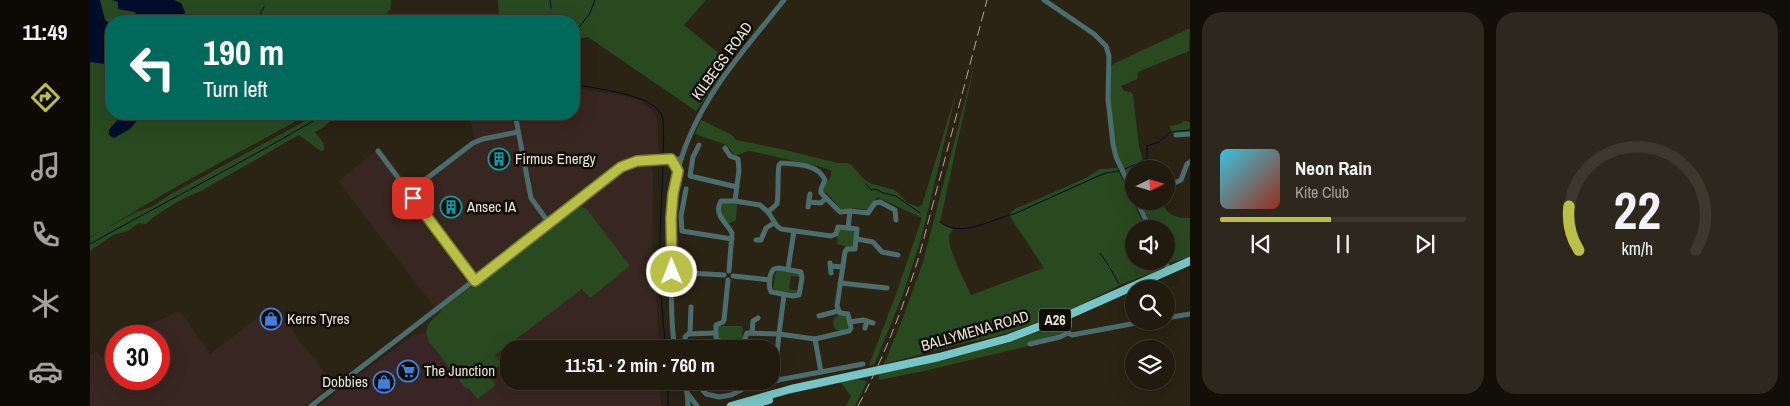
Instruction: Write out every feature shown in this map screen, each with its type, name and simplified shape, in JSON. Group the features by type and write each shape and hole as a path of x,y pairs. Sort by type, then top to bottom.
{"highway":[{"name":"BALLYMENA ROAD","path":"731,406 845,376 939,357 1009,338 1064,317 1190,261"},
{"name":"BALLYMENA ROAD","path":"748,406 845,376"}],"street":[{"name":"KILBEGS ROAD","path":"675,340 672,314 671,218 673,194 681,160 697,118 711,93 784,0"},
{"path":"1044,0 1102,40 1106,46 1110,125 1116,157 1125,176"},
{"path":"516,120 531,198 549,223"},
{"path":"409,192 473,143 483,139 518,132"},
{"path":"1176,135 1190,134"},
{"path":"699,145 693,157 689,178 737,186"},
{"path":"725,148 730,156 739,158 735,201"},
{"path":"378,151 475,281"},
{"path":"670,159 678,171"},
{"path":"312,406 621,167 637,161 681,160"},
{"path":"768,212 777,204 778,161 804,165 816,170 825,177 826,180 820,191 840,212 868,213 875,203 880,202 895,210 896,220"},
{"path":"1175,183 1181,180 1186,164 1190,162"},
{"path":"686,189 681,216 682,230 732,238"},
{"path":"810,194 809,204 821,202 826,198"},
{"path":"721,201 760,204 768,212 774,223 781,229 833,236 836,234 838,227 857,229 855,249 845,251 838,310 840,313 848,314 850,330 815,339 752,332 747,333 744,341 719,342 716,339 716,325 724,320 726,271 729,271 732,238 732,231 719,216 718,208 721,201"},
{"path":"848,228 850,211"},
{"path":"761,241 766,228 774,223"},
{"path":"788,269 794,231"},
{"path":"857,239 874,242 881,251 895,254 890,261"},
{"path":"831,273 831,264 843,267"},
{"path":"774,269 788,269 800,271 802,278 799,295 784,295 771,292 769,286 771,272 774,269"},
{"path":"729,271 733,276"},
{"path":"672,272 770,280"},
{"path":"879,295 883,288 883,280"},
{"path":"840,283 883,288"},
{"path":"778,340 784,295"},
{"path":"690,308 690,333"},
{"path":"819,316 838,310"},
{"path":"1175,316 1190,314"},
{"path":"1064,317 1068,333"},
{"path":"752,332 753,319"},
{"path":"850,322 863,320 870,322 865,328"},
{"path":"1030,344 1060,337 1068,333 1072,335 1125,325"},
{"path":"685,340 685,337 690,333 715,333"},
{"path":"815,339 821,372"},
{"path":"780,380 860,364 856,359"},
{"path":"687,390 697,406"},
{"path":"702,390 715,397 731,395 739,390"},
{"path":"688,393 688,406"}],"shaded area":[{"path":"580,89 640,100 651,109 657,119 659,156 650,157 653,173 652,252 650,253 654,259 658,340 515,340 583,289 590,298 586,208 578,206 442,309 429,322 426,327 426,333 466,389 488,374 495,355 500,351 500,390 660,390 661,406 472,406 469,401 473,398 426,338 425,327 435,308 338,181 380,148 411,186 475,139 470,120 580,120"},
{"path":"273,306 333,383 304,406 90,406 90,356 96,351 102,358 105,356 105,390 170,390 170,325 148,325 180,311 210,354"},
{"name":"The Junction","path":"425,333 429,343 473,398 469,401 472,406 319,406 413,335"}],"green space":[{"path":"90,0 391,0 391,7 385,15 105,15 105,120 298,120 174,188 105,229 136,212 151,207 171,194 307,120 332,120 315,132 323,142 324,150 321,151 299,135 201,191 172,205 146,224 139,223 128,231 113,235 90,251 90,238 101,231 90,237"},
{"path":"498,0 706,0 684,25 731,63 696,111 588,37 580,38 580,15 499,15"},
{"path":"1190,28 1189,51 1138,72 1137,79 1121,86 1124,91 1131,92 1133,95 1139,146 1143,160 1125,160 1125,174 1115,147 1111,124 1109,100 1111,67 1113,64"},
{"path":"975,62 940,222 953,229 949,236 949,241 957,266 971,295 1044,268 1009,215 1015,209 1086,178 1100,169 1117,168 1125,185 1125,210 1137,210 1142,220 1125,220 1125,270 1160,270 1133,280 1125,280 1125,283 1083,304 1017,330 884,364 923,262"},
{"path":"957,90 921,239 903,294 875,363 869,365 922,218 877,197 869,210 853,208 841,210 827,193 823,192 831,176 831,171 822,167 750,151 734,155 727,145 695,134 701,120 732,135 736,140 838,163 847,163 865,180 872,184 895,190 908,203 918,207 922,205"},
{"path":"1184,121 1190,122 1190,131 1172,134 1170,126"},
{"path":"724,202 737,204 736,220 728,224 720,213 721,205"},
{"path":"578,206 586,208 630,266 590,298 582,289 515,340 500,340 500,351 495,355 500,365 488,374 496,385 478,399 468,388 466,389 429,342 426,333 428,325 441,312 441,309"},
{"path":"1144,210 1167,210 1172,215 1180,218 1190,218 1190,257 1175,262 1175,220 1149,220"},
{"path":"838,231 855,233 851,248 837,244"},
{"path":"778,270 800,273 800,277 791,276 789,289 798,291 797,294 773,289 775,274"},
{"path":"841,315 849,323 841,331 833,323"},
{"path":"1060,325 1063,326 1063,333 1029,343 1028,346 879,380 879,374 970,352"},
{"path":"720,326 741,326 743,328 742,339 720,340 718,328"},
{"path":"859,379 867,381 855,406 846,406 851,396 840,382"}],"water":[{"path":"90,0 100,0 105,20 105,64 90,62"},
{"path":"112,0 174,0 181,3 185,12 184,15 138,15 134,12 118,9 118,2"},
{"path":"117,120 137,120 130,129 114,138 109,135 111,127"}],"waterway":[{"path":"550,0 551,8"},
{"path":"580,26 590,13 595,0"},
{"path":"260,15 264,7"},
{"path":"580,85 636,98 648,102 657,109 663,121 663,158"},
{"path":"90,244 315,120"},
{"path":"1123,170 1146,159 1147,146 1159,142 1170,132 1190,130"},
{"path":"663,162 660,268 665,340"},
{"path":"940,222 958,229 977,226 1014,214 1106,173 1119,171"},
{"path":"866,184 871,190 876,189 896,196 920,213"},
{"path":"1100,253 1109,266"},
{"path":"1110,268 1119,284"},
{"path":"668,390 668,406"}],"railway":[{"path":"858,406 885,350 914,273 987,0"}],"place":[{"name":"Firmus Energy","path":"499,159"},
{"name":"Ansec IA","path":"451,207"},
{"name":"Kerrs Tyres","path":"271,319"},
{"name":"The Junction","path":"408,371"},
{"name":"Dobbies","path":"384,382"}],"route":[{"path":"413,198 475,281 621,167 637,161 671,159 678,171 673,194 671,218 672,272"}]}
